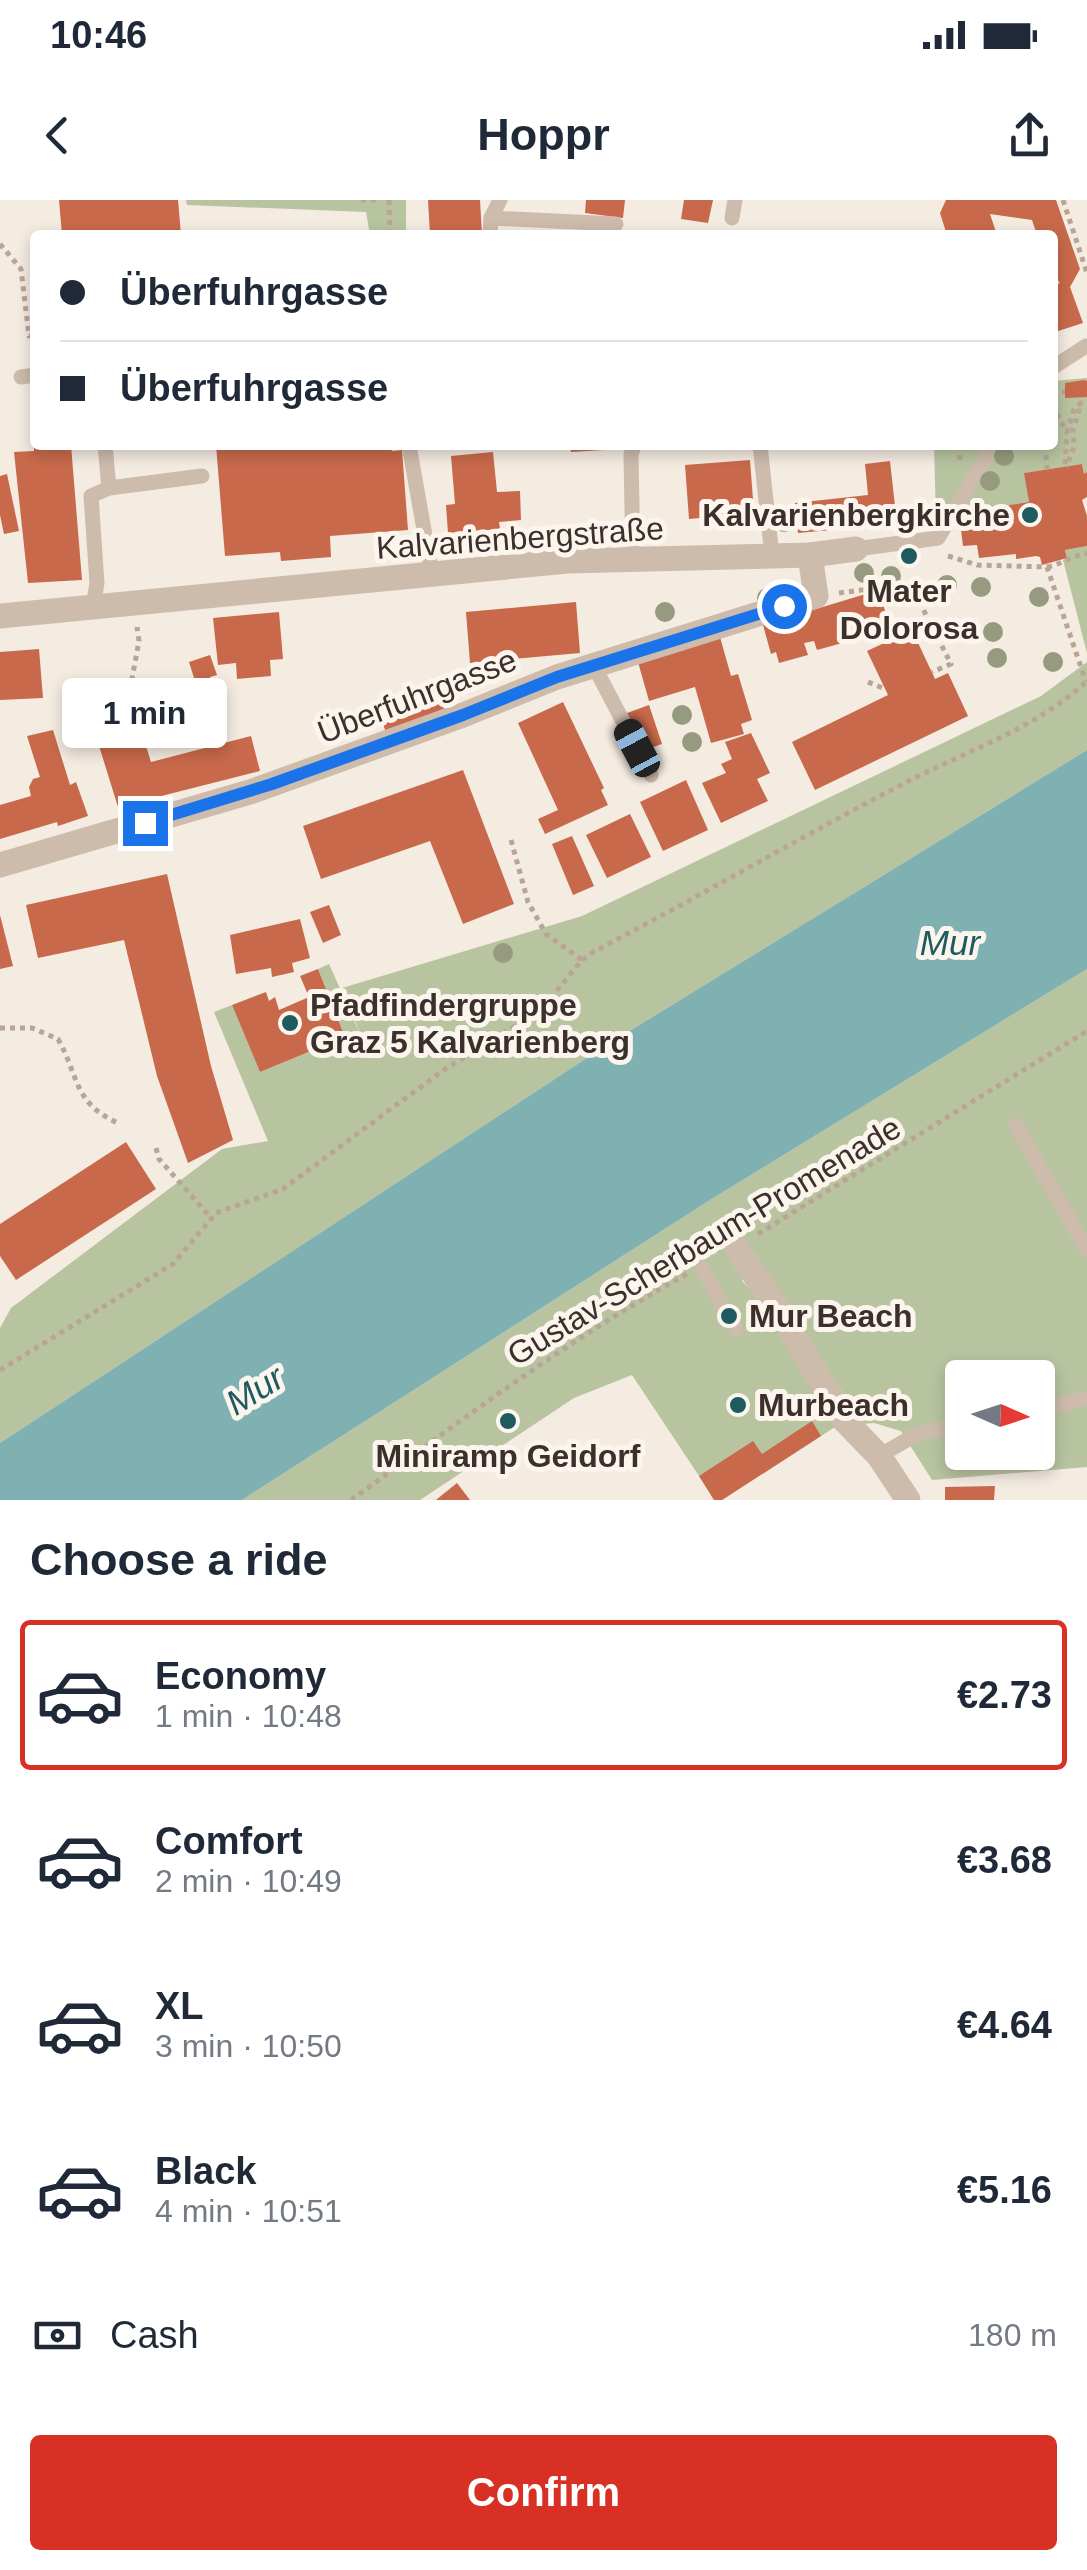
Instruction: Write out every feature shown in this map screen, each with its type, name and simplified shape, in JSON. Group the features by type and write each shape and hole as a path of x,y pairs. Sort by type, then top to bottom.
{"street":[{"name":"Kalvarienbergstraße","path":"0,616 568,562 810,555 856,549"},
{"path":"810,555 816,596"},
{"name":"Überfuhrgasse","path":"0,865 252,791 557,677 816,596"},
{"path":"736,1248 844,1420 879,1456 908,1500"}],"lane":[{"path":"500,200 490,227 616,224"},
{"path":"732,218 735,200"},
{"path":"1058,364 1086,346"},
{"path":"105,450 109,488"},
{"path":"410,450 432,575"},
{"path":"632,450 633,560"},
{"path":"761,450 772,556"},
{"path":"938,538 990,450"},
{"path":"93,607 97,584 91,496 109,488 202,476"},
{"name":"Kalvarienbergstraße","path":"856,549 938,538"},
{"path":"594,666 651,775"},
{"path":"1016,1125 1087,1250"},
{"path":"701,1266 736,1329"},
{"path":"1055,1405 1087,1398"},
{"path":"879,1456 902,1440 945,1428"}],"path":[{"path":"361,200 380,200"},
{"path":"389,200 390,230"},
{"path":"1063,200 1087,273"},
{"path":"0,244 21,269 30,336"},
{"path":"1058,392 1065,392"},
{"path":"1078,402 1084,404 1073,430 1074,447 1066,467 1067,432 1074,408 1078,402"},
{"path":"1058,416 1067,432"},
{"path":"1045,450 1047,470"},
{"path":"938,538 948,556 976,565 1046,566 1087,553"},
{"path":"0,1370 173,1264 216,1214 283,1189 442,1071 540,1011 582,960 874,799 1069,698 1086,682 1046,566"},
{"path":"816,596 869,588 885,590"},
{"path":"901,592 920,603 950,664 932,672"},
{"path":"128,700 139,641 133,604"},
{"path":"868,682 885,689"},
{"path":"511,840 528,902 546,934 582,960"},
{"path":"0,1028 32,1028 58,1039 84,1100 118,1123"},
{"name":"Gustav-Scherbaum-Promenade","path":"736,1248 1087,1031"},
{"path":"156,1148 159,1158 212,1219"},
{"name":"Gustav-Scherbaum-Promenade","path":"351,1500 539,1365 701,1266"}],"green space":[{"path":"186,200 406,200 406,230 369,230 366,212 187,205"},
{"path":"1087,378 1087,472 1084,474 1082,464 1025,473 1029,502 1010,505 1009,509 936,518 934,450 1058,450 1058,381"},
{"path":"1087,546 1087,653 1063,560 1067,558 1065,550"},
{"path":"1087,662 1087,750 602,1048 0,1443 0,1328 11,1308 222,1149 268,1141 214,1012 232,1005 260,1072 345,1037 318,969 329,964 362,1038 342,988 582,916 1041,696"},
{"path":"1087,969 1087,1467 1055,1470 1055,1360 945,1360 945,1470 1051,1470 932,1480 901,1431 874,1423 862,1424 756,1255 742,1281 758,1297 835,1427 722,1500 715,1500 632,1375 574,1398 420,1500 242,1500 710,1200"}],"water":[{"name":"Mur","path":"1087,750 1087,969 710,1200 242,1500 0,1500 0,1443 602,1048"}],"building":[{"path":"59,200 178,200 181,230 62,230"},
{"path":"428,200 480,200 482,230 430,230"},
{"path":"586,200 625,200 623,218 585,213"},
{"path":"684,200 713,200 708,223 681,219"},
{"path":"946,200 1056,200 1080,269 1070,287 1083,323 1058,331 1058,230 1035,230 1032,220 990,214 995,230 945,230 940,213"},
{"path":"1084,380 1087,397 1065,398 1065,383"},
{"path":"71,450 82,580 28,583 14,452"},
{"path":"216,450 402,450 408,530 330,536 331,557 281,561 280,552 225,556"},
{"path":"493,452 497,492 520,491 521,520 499,522 500,529 448,533 446,505 455,504 451,456"},
{"path":"750,460 754,513 689,519 685,465"},
{"path":"890,461 897,524 798,533 795,503 868,495 865,464"},
{"name":"Kalvarienbergkirche","path":"1082,464 1084,474 1087,472 1087,497 1082,500 1087,516 1087,546 1065,550 1067,558 1042,565 1036,556 979,558 977,545 963,546 961,530 974,529 973,514 1029,502 1024,473"},
{"path":"7,474 19,531 4,534 0,476"},
{"path":"879,590 886,629 854,638 851,629 843,632 846,642 817,650 814,641 804,643 808,655 779,663 776,652 771,654 763,625"},
{"path":"576,602 580,653 470,663 466,612"},
{"path":"279,612 283,659 270,660 271,676 237,679 236,663 218,665 213,618"},
{"path":"912,630 935,679 948,673 968,716 815,790 792,742 888,695 867,651"},
{"path":"720,637 731,676 738,674 752,720 741,724 744,734 711,743 695,687 649,701 638,662"},
{"path":"39,649 43,698 0,700 0,652"},
{"path":"210,655 217,675 210,677 217,705 169,717 162,690 195,681 189,662"},
{"path":"437,690 446,714 387,735 378,711"},
{"path":"563,702 604,788 601,790 608,805 545,834 538,819 558,810 518,723"},
{"path":"649,705 662,744 645,750 627,713"},
{"path":"134,707 151,762 251,736 260,771 118,807 91,720"},
{"path":"53,730 70,785 76,782 88,816 0,839 0,805 31,796 29,787 33,779 40,777 27,736"},
{"path":"751,733 770,773 757,779 768,801 721,823 702,783 726,773 721,764 732,759 725,742"},
{"path":"463,770 514,904 463,924 430,841 321,879 303,826"},
{"path":"686,780 708,830 663,851 640,802"},
{"path":"630,814 651,857 607,878 586,835"},
{"path":"572,836 594,886 573,895 552,844"},
{"path":"167,874 211,1066 233,1140 188,1163 157,1076 124,940 38,958 26,905"},
{"path":"329,905 341,935 323,943 310,912"},
{"path":"0,915 13,966 0,969"},
{"path":"300,919 310,958 292,963 294,972 272,977 271,968 236,974 230,935"},
{"name":"Pfadfindergruppe Graz 5 Kalvarienberg","path":"318,969 345,1037 260,1072 232,1005 266,992 269,1001 275,997 279,1010 309,997 300,976"},
{"path":"126,1142 156,1189 16,1280 0,1256 0,1224"},
{"name":"Murbeach","path":"812,1421 821,1436 722,1500 714,1500 699,1476 753,1441 762,1454"},
{"path":"457,1483 470,1500 436,1500 442,1495"},
{"path":"995,1486 994,1500 945,1500 945,1487"}],"place":[{"name":"Kalvarienbergkirche","path":"1030,515"},
{"name":"Mater Dolorosa","path":"909,556"},
{"name":"Pfadfindergruppe Graz 5 Kalvarienberg","path":"290,1023"},
{"name":"Mur Beach","path":"729,1316"},
{"name":"Murbeach","path":"738,1405"},
{"name":"Miniramp Geidorf","path":"508,1421"}],"route":[{"path":"145,823 272,784 557,677 784,606"}]}
